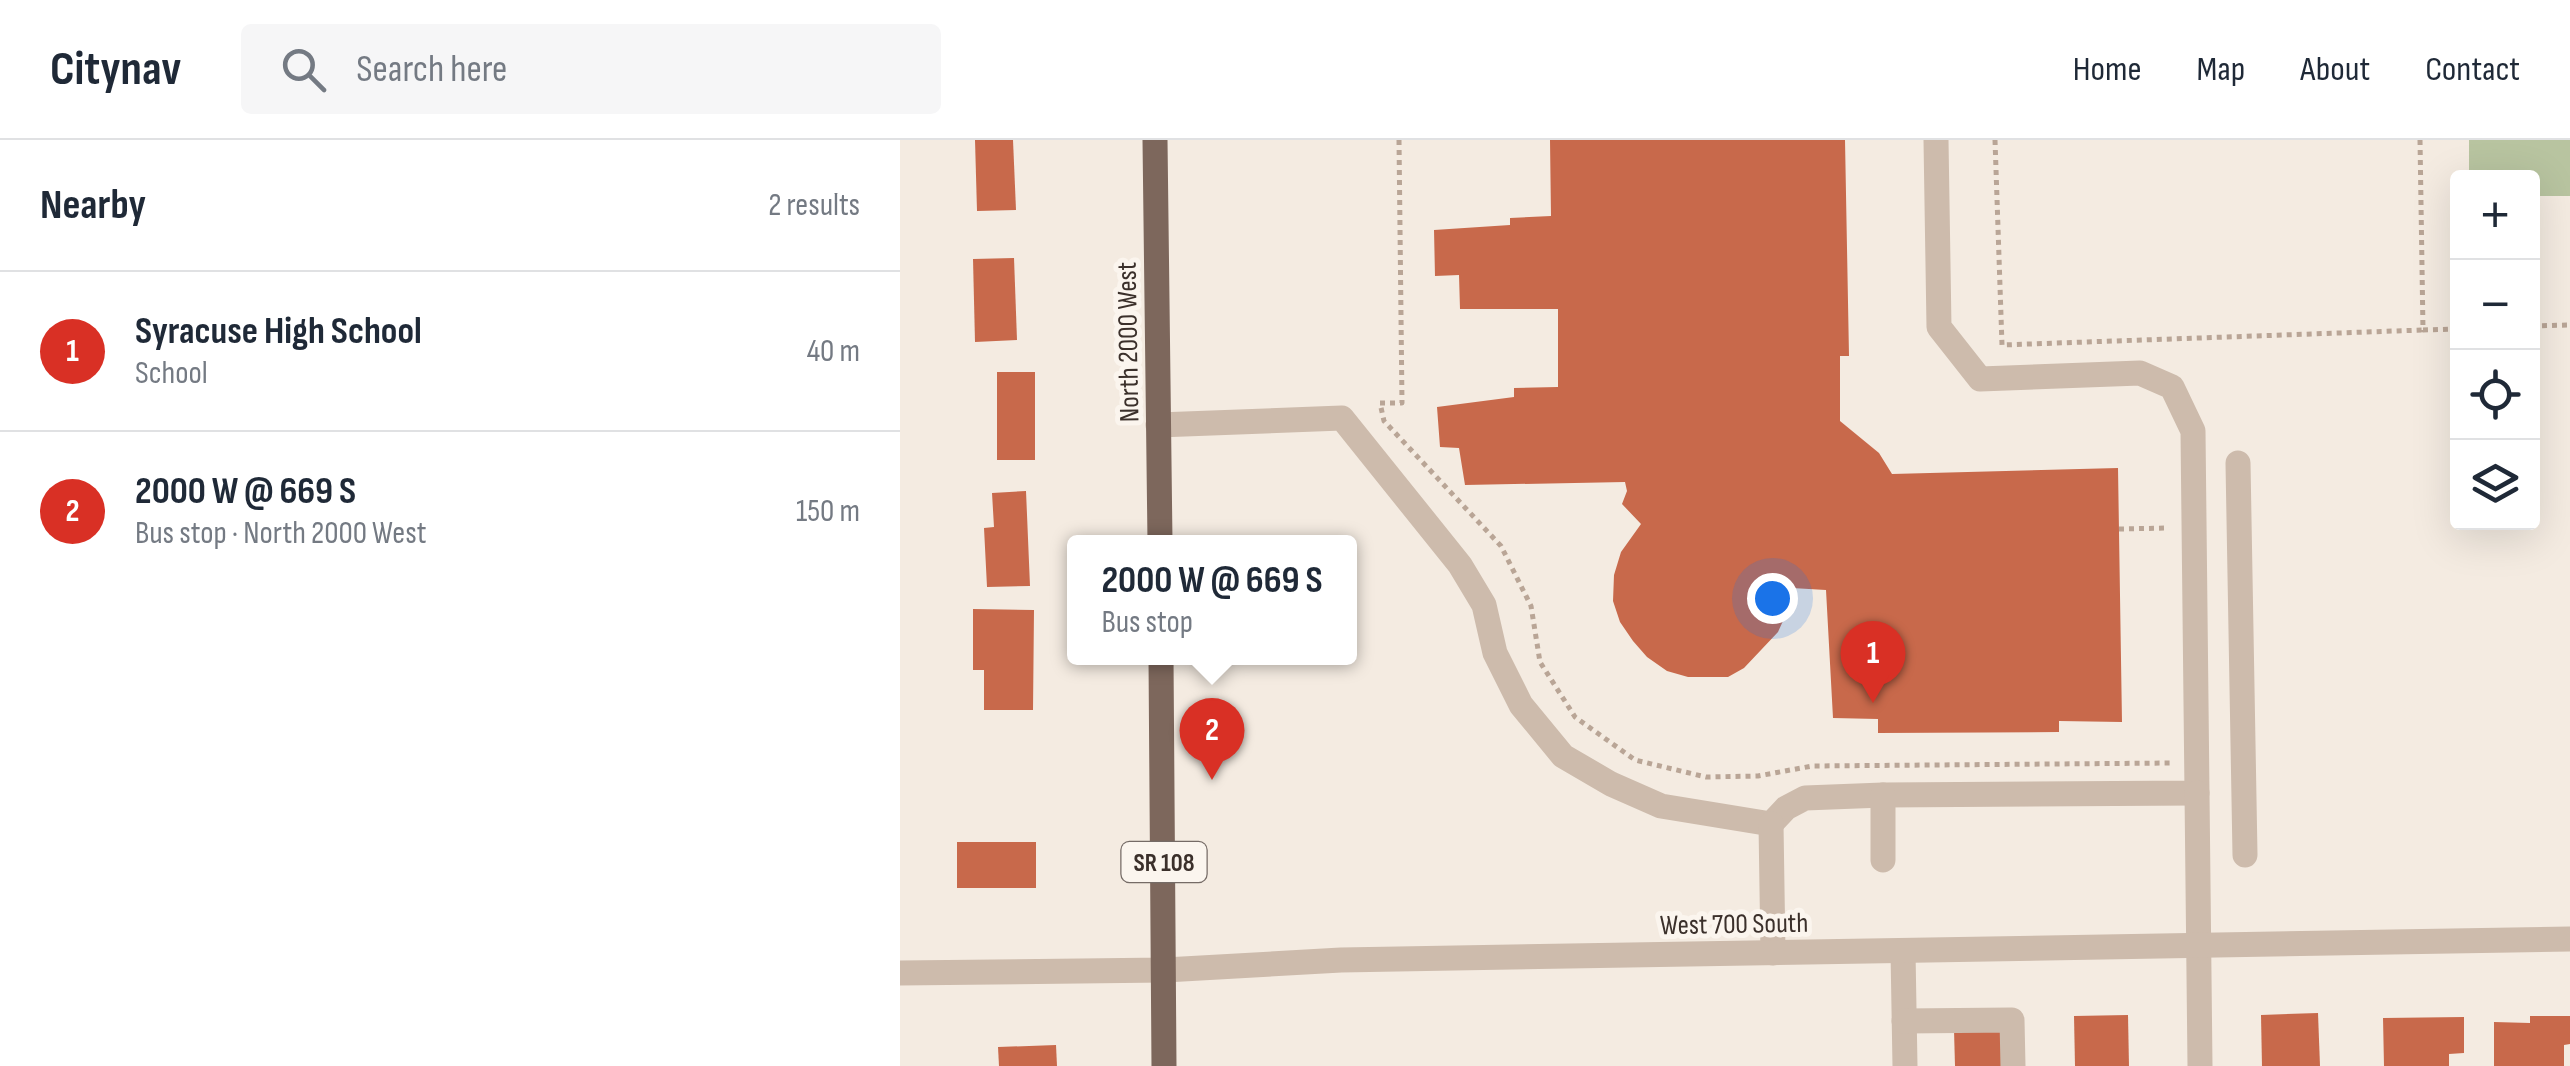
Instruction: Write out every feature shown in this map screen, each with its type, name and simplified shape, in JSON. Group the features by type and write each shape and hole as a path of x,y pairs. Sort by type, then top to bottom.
{"main road":[{"name":"North 2000 West","path":"1155,140 1160,535"},
{"name":"SR 108","path":"1161,665 1164,1066"}],"street":[{"path":"1936,140 1939,327 1980,379 2140,373 2172,386 2193,431 2200,1066"},
{"path":"1158,425 1342,418 1460,565 1484,604 1495,653 1521,705 1564,756 1661,806 1771,824"},
{"path":"2238,463 2245,854"},
{"path":"2195,620 2242,619"},
{"path":"1772,953 1771,824 1786,808 1805,798 2243,774"},
{"path":"1882,860 1883,794"},
{"name":"West 700 South","path":"900,973 1165,970 1341,960 2570,939"},
{"path":"1903,951 1904,1066"},
{"path":"1904,1022 2012,1020 2013,1066"}],"path":[{"path":"1398,140 1402,404 1380,403 1384,421 1500,546 1531,606 1540,662 1575,717 1635,760 1706,777 1758,776 1812,766 2194,777"},
{"path":"1995,140 2002,344 2450,329"},
{"path":"2420,140 2423,330"},
{"path":"2540,326 2570,324"},
{"path":"2119,530 2185,528"}],"green space":[{"path":"2469,140 2570,140 2570,196 2540,196 2540,170 2469,170"}],"building":[{"path":"975,140 1013,140 1016,210 977,211"},
{"path":"1550,140 1845,140 1849,356 1840,356 1840,421 1879,453 1892,474 2118,468 2122,722 2059,721 2059,732 1878,733 1878,719 1833,718 1826,590 1792,588 1778,632 1744,668 1728,677 1688,677 1667,671 1633,641 1620,622 1613,601 1614,575 1621,552 1641,524 1622,504 1627,491 1625,482 1465,485 1459,448 1440,447 1437,407 1514,397 1514,388 1558,387 1558,309 1460,309 1459,275 1435,276 1434,230 1510,225 1510,218 1551,216"},
{"path":"1014,258 1017,340 975,342 973,259"},
{"path":"997,372 1035,372 1035,460 997,460"},
{"path":"1026,491 1030,586 987,587 984,528 994,527 992,493"},
{"path":"973,609 1034,610 1033,710 984,710 984,670 973,670"},
{"path":"957,842 1036,842 1036,888 957,888"},
{"path":"2318,1013 2320,1066 2262,1066 2261,1015"},
{"path":"2128,1015 2129,1066 2075,1066 2074,1016"},
{"path":"2530,1016 2570,1016 2570,1044 2564,1045 2564,1066 2494,1066 2494,1022 2530,1023"},
{"path":"2464,1017 2464,1053 2449,1054 2449,1066 2384,1066 2383,1018"},
{"path":"2006,1029 2006,1066 1955,1066 1954,1030"},
{"path":"1056,1045 1057,1066 999,1066 998,1047"}],"place":[{"name":"Syracuse High School","path":"1873,703"},
{"name":"2000 W @ 669 S","path":"1212,780"}]}
